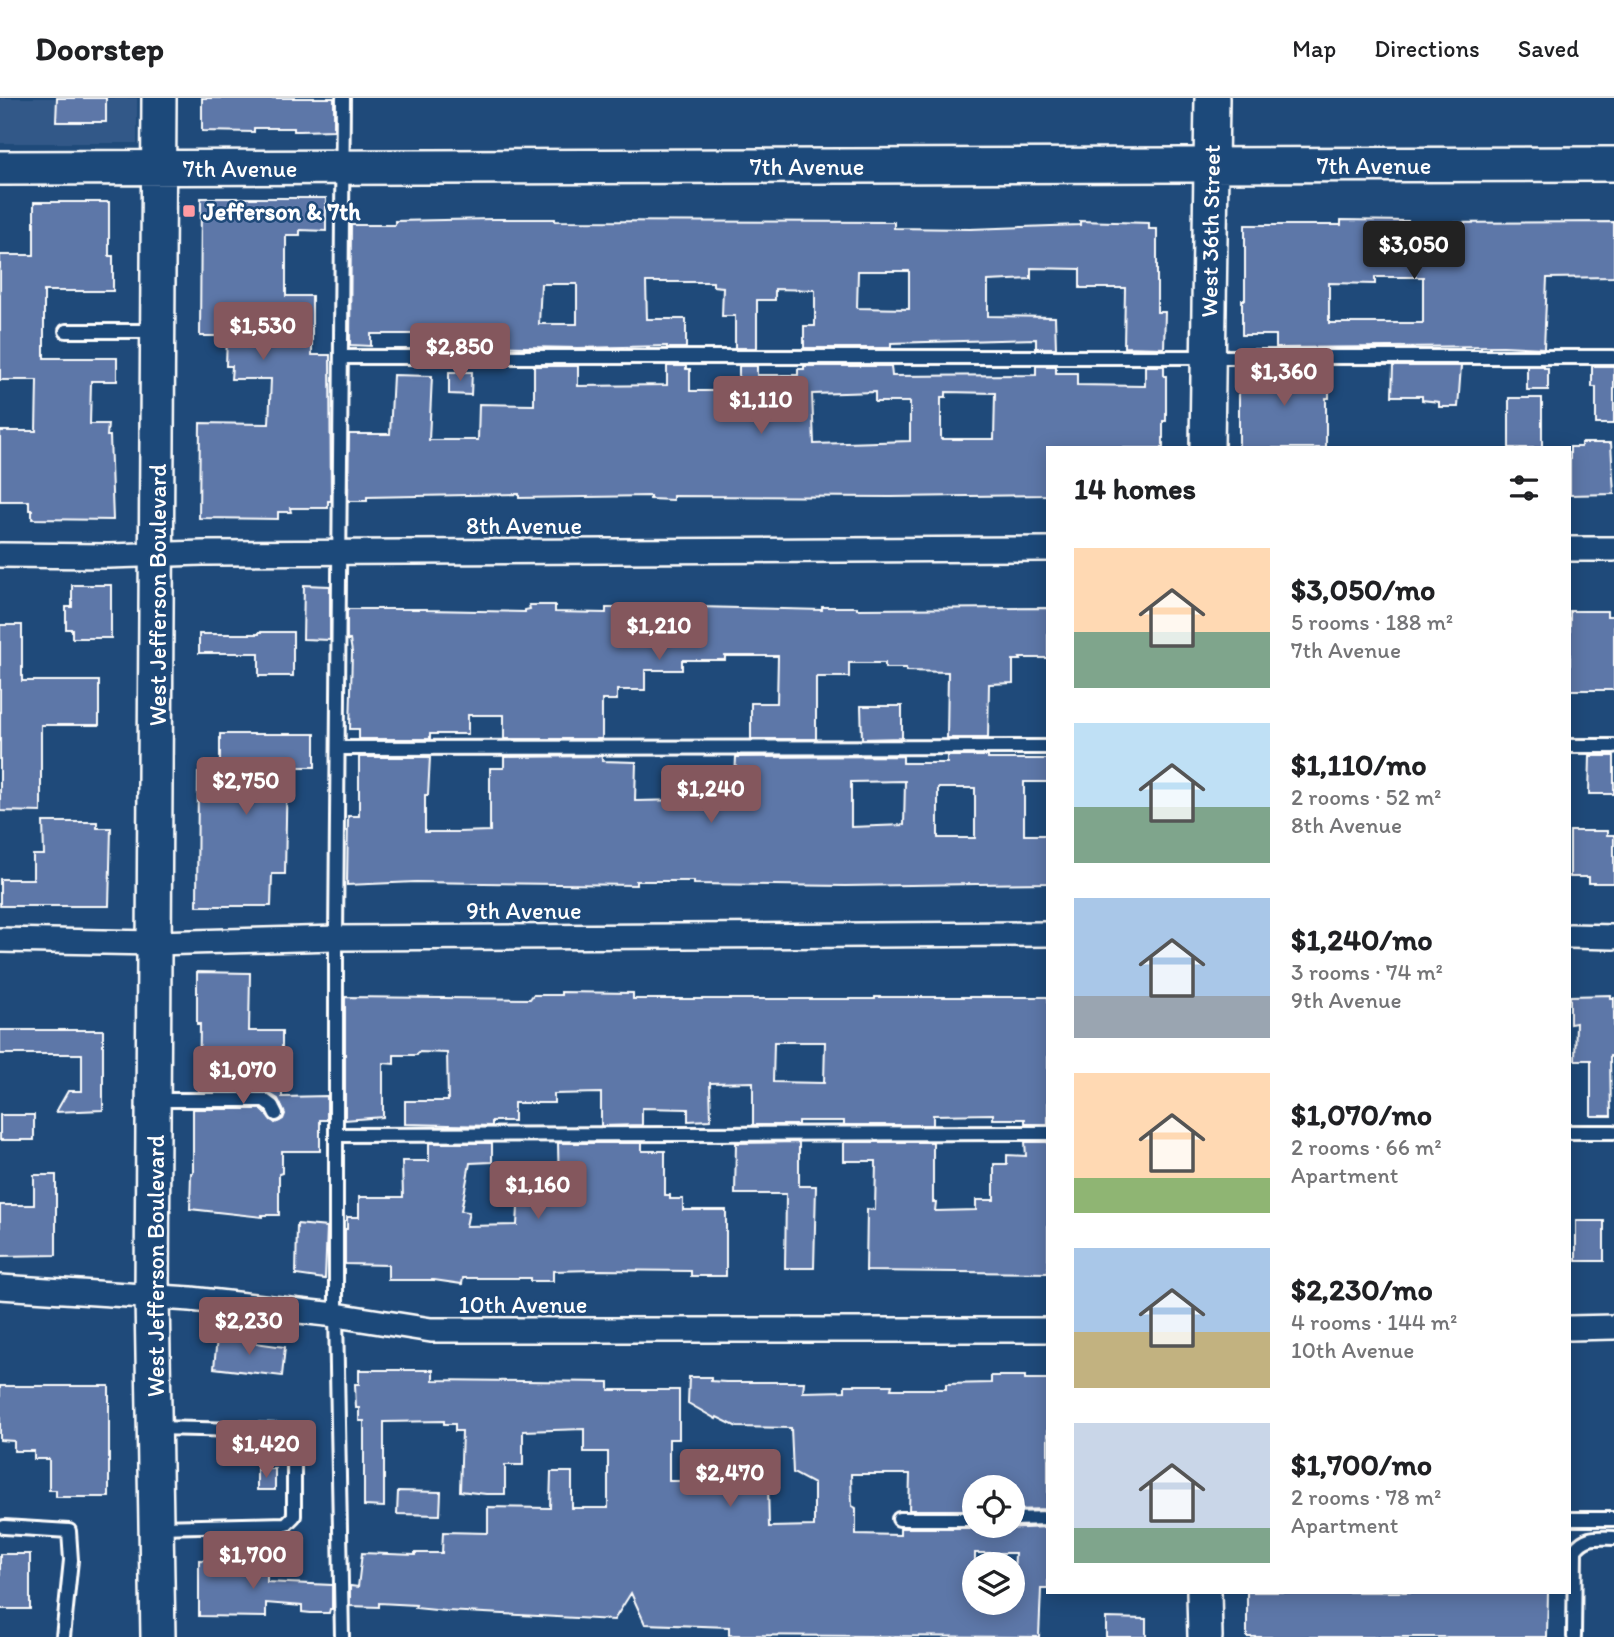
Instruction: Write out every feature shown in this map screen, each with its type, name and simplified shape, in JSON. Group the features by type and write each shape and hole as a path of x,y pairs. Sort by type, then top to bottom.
{"street":[{"name":"West Jefferson Boulevard","path":"158,1637 152,1297 159,98"},
{"name":"West 36th Street","path":"1207,446 1212,98"},
{"name":"7th Avenue","path":"0,169 1614,164"},
{"path":"1571,549 1614,549"},
{"name":"8th Avenue","path":"0,555 1046,550"},
{"name":"9th Avenue","path":"0,940 154,943 336,937 1046,933"},
{"path":"1571,936 1614,937"},
{"name":"10th Avenue","path":"0,1287 152,1297 336,1315 431,1330 1046,1330"},
{"path":"1571,1328 1614,1327"},
{"path":"1204,1594 1205,1637"}],"lane":[{"path":"342,1637 336,1315 336,937 343,98"},
{"path":"66,331 158,331"},
{"path":"341,357 1614,357"},
{"path":"1571,746 1614,746"},
{"path":"338,748 1046,747"},
{"path":"155,1100 264,1100 272,1106 276,1114"},
{"path":"1571,1132 1614,1132"},
{"path":"336,1135 1046,1133"},
{"path":"155,1428 284,1431 294,1437 294,1516 291,1521 286,1524 157,1527"},
{"path":"1025,1519 1046,1518"},
{"path":"899,1519 962,1519"},
{"path":"1571,1519 1614,1519"},
{"path":"4,1527 69,1531 71,1560 63,1637"},
{"path":"1574,1637 1575,1550 1581,1541 1589,1538 1614,1538"}],"shaded area":[{"path":"0,98 137,98 137,143 0,143"}],"building":[{"path":"57,98 106,98 106,122 56,122"},
{"path":"202,98 334,98 334,130 254,128 254,132 202,131"},
{"path":"201,198 326,198 326,231 300,230 300,235 286,235 286,296 312,296 312,355 330,355 331,501 328,501 328,508 290,508 291,512 278,512 278,519 199,518 200,423 269,424 271,379 231,379 232,366 226,366 227,336 200,336"},
{"path":"34,202 109,202 109,256 113,256 113,291 44,291 44,358 117,358 117,381 91,381 90,424 108,424 107,436 110,436 113,520 32,519 29,501 0,501 0,431 36,431 37,380 0,380 0,255 34,255"},
{"path":"555,219 894,222 894,228 970,229 1080,225 1080,221 1149,223 1149,229 1157,229 1157,312 1165,312 1164,348 1124,347 1125,288 1080,288 1080,269 1031,268 1031,279 988,281 988,316 1055,317 1056,348 1036,348 1036,339 891,343 891,348 804,348 804,326 815,326 815,290 775,289 775,300 757,300 757,348 735,348 735,316 722,316 723,287 713,286 713,282 646,282 647,319 686,319 686,348 476,346 477,327 429,327 429,334 371,334 371,346 350,345 351,225 395,225 395,221","holes":["858,271 909,271 909,309 857,308","541,284 577,284 577,324 539,324"]},
{"path":"1341,220 1408,223 1614,222 1614,277 1547,278 1544,348 1276,348 1276,335 1242,335 1245,225 1341,225","holes":["1375,277 1423,277 1423,323 1329,323 1329,283 1375,284"]},
{"path":"534,366 578,366 578,386 667,385 667,366 686,366 686,369 690,369 690,391 739,391 739,366 757,366 757,375 798,375 798,369 804,369 804,366 891,366 892,376 1036,375 1036,366 1056,366 1056,373 1077,373 1077,385 1145,386 1145,366 1164,366 1166,376 1163,446 1046,446 1046,495 673,496 673,500 650,499 650,496 519,498 519,494 367,497 367,501 348,501 349,434 390,434 393,375 432,376 429,440 478,440 479,404 534,405","holes":["875,392 875,402 910,402 910,441 814,444 812,394","946,392 995,393 994,439 941,439 941,397 946,397"]},
{"path":"1276,366 1329,366 1326,446 1239,446 1241,371 1276,371"},
{"path":"1393,366 1461,366 1458,407 1439,407 1439,402 1422,400 1422,396 1392,396"},
{"path":"1527,366 1548,368 1548,390 1527,390"},
{"path":"1592,366 1614,366 1614,424 1596,424 1596,387 1592,387"},
{"path":"449,372 472,372 471,395 449,394"},
{"path":"1509,398 1542,398 1542,446 1509,446"},
{"path":"1581,443 1611,443 1614,494 1571,495 1571,447 1581,447"},
{"path":"72,585 111,585 111,638 72,638 72,629 66,629 66,607 72,607"},
{"path":"304,585 330,586 330,640 303,639"},
{"path":"529,605 555,605 555,612 606,613 606,608 636,608 636,612 699,613 699,607 822,610 822,607 1046,608 1046,658 1013,660 1013,683 989,684 988,738 947,738 948,672 885,668 885,663 849,663 849,677 816,677 816,739 751,739 751,703 777,703 778,656 725,656 725,660 682,660 682,670 645,670 645,690 617,690 617,700 602,700 602,739 504,739 504,715 468,715 468,734 430,734 430,739 359,739 359,729 350,729 352,652 350,640 347,640 347,609 525,612 530,609"},
{"path":"1571,611 1607,611 1607,616 1614,616 1614,690 1571,690"},
{"path":"0,625 22,625 22,681 99,681 99,725 41,725 41,812 0,811"},
{"path":"293,632 293,676 259,676 259,653 199,653 199,634"},
{"path":"861,706 902,706 902,738 862,739"},
{"path":"220,734 315,734 315,767 287,767 285,874 272,874 271,906 197,906 198,773 220,773"},
{"path":"602,756 602,761 636,762 635,801 734,799 736,757 903,756 903,763 947,763 947,756 1046,759 1046,782 1024,782 1024,835 1046,835 1046,883 845,886 636,881 636,885 416,882 347,885 348,816 359,816 359,757 430,757 428,795 425,795 425,832 490,831 490,768 504,768 504,757","holes":["905,781 904,825 851,827 851,782","938,788 975,788 975,838 938,838"]},
{"path":"1590,756 1614,756 1614,794 1589,794"},
{"path":"43,822 97,822 97,828 111,828 109,906 0,906 0,879 33,879 33,855 44,855"},
{"path":"1571,831 1607,831 1607,835 1614,835 1614,883 1589,883 1589,877 1571,877"},
{"path":"197,972 250,973 249,1031 282,1031 282,1097 327,1096 327,1120 320,1120 320,1151 282,1151 279,1215 262,1217 190,1209 193,1109 261,1109 275,1123 283,1119 285,1114 278,1099 265,1091 199,1091 200,1024 197,1024"},
{"path":"561,992 633,993 633,999 1046,997 1046,1124 1025,1124 1025,1119 993,1119 993,1114 933,1115 933,1125 844,1125 844,1121 798,1121 798,1125 753,1125 753,1082 710,1083 711,1120 688,1121 688,1109 642,1108 642,1125 601,1126 601,1093 554,1094 554,1103 514,1103 514,1121 492,1121 492,1126 405,1124 405,1101 448,1101 447,1053 419,1052 417,1055 394,1055 394,1064 383,1063 383,1117 345,1120 345,997 530,999 533,995 561,995","holes":["774,1042 825,1042 824,1083 773,1082"]},
{"path":"1611,995 1611,998 1614,998 1614,1056 1610,1056 1611,1116 1591,1116 1591,1060 1575,1060 1576,1023 1571,1024 1571,996"},
{"path":"0,1030 103,1030 103,1110 56,1112 68,1091 82,1091 82,1054 0,1054"},
{"path":"0,1115 34,1115 34,1140 0,1140"},
{"path":"799,1142 799,1186 816,1186 814,1268 785,1268 786,1194 735,1194 736,1143"},
{"path":"844,1142 933,1142 935,1211 976,1210 976,1200 994,1200 994,1164 1007,1164 1007,1155 1026,1156 1025,1142 1046,1142 1046,1273 866,1271 867,1209 875,1210 876,1161 844,1161"},
{"path":"429,1143 492,1143 492,1162 470,1163 461,1211 469,1212 466,1226 517,1225 519,1190 559,1190 558,1143 642,1143 642,1151 665,1151 665,1195 670,1195 670,1199 683,1199 683,1210 726,1210 726,1276 691,1276 691,1271 553,1271 553,1281 530,1281 530,1278 463,1278 462,1284 434,1280 388,1280 388,1265 345,1264 347,1217 359,1217 359,1197 403,1197 402,1161 429,1161"},
{"path":"34,1175 56,1175 56,1255 0,1256 0,1205 34,1205"},
{"path":"1576,1221 1604,1221 1604,1261 1576,1261"},
{"path":"297,1224 327,1227 325,1279 296,1275"},
{"path":"217,1338 285,1347 282,1376 214,1368"},
{"path":"359,1370 433,1370 433,1380 609,1382 609,1390 679,1390 679,1439 669,1439 669,1481 768,1484 769,1527 814,1526 814,1484 793,1473 791,1428 737,1427 717,1417 716,1419 688,1403 689,1377 711,1377 711,1381 726,1382 804,1382 803,1392 845,1391 845,1385 892,1385 891,1389 946,1389 946,1384 991,1383 991,1376 1046,1379 1046,1509 1025,1510 1025,1475 962,1475 962,1510 909,1510 910,1474 851,1474 852,1506 856,1508 856,1534 900,1535 900,1528 962,1528 962,1538 1025,1538 1025,1528 1046,1527 1046,1589 1041,1589 1039,1637 729,1635 729,1627 645,1624 631,1593 614,1620 446,1611 415,1608 416,1605 379,1603 379,1607 350,1606 350,1586 358,1587 362,1553 442,1553 443,1532 488,1533 488,1507 550,1508 551,1472 572,1472 572,1508 608,1508 608,1452 584,1452 584,1429 523,1431 523,1465 505,1465 505,1494 486,1494 460,1491 462,1431 455,1431 455,1424 444,1424 444,1421 384,1422 384,1507 364,1506 364,1421 359,1421 359,1408 356,1408 355,1384 359,1384"},
{"path":"0,1386 109,1386 109,1497 56,1497 56,1490 49,1490 49,1459 34,1459 34,1451 14,1451 14,1441 0,1440"},
{"path":"257,1469 275,1469 275,1490 257,1490"},
{"path":"398,1491 441,1492 440,1515 397,1514"},
{"path":"0,1554 30,1554 30,1609 0,1609"},
{"path":"199,1560 267,1561 267,1582 332,1585 332,1609 329,1613 311,1613 302,1612 302,1606 266,1603 266,1617 199,1616"},
{"path":"1247,1594 1548,1594 1547,1637 1247,1637"},
{"path":"1106,1618 1146,1619 1146,1637 1106,1637"}],"place":[{"name":"Jefferson & 7th","path":"189,211"}]}
